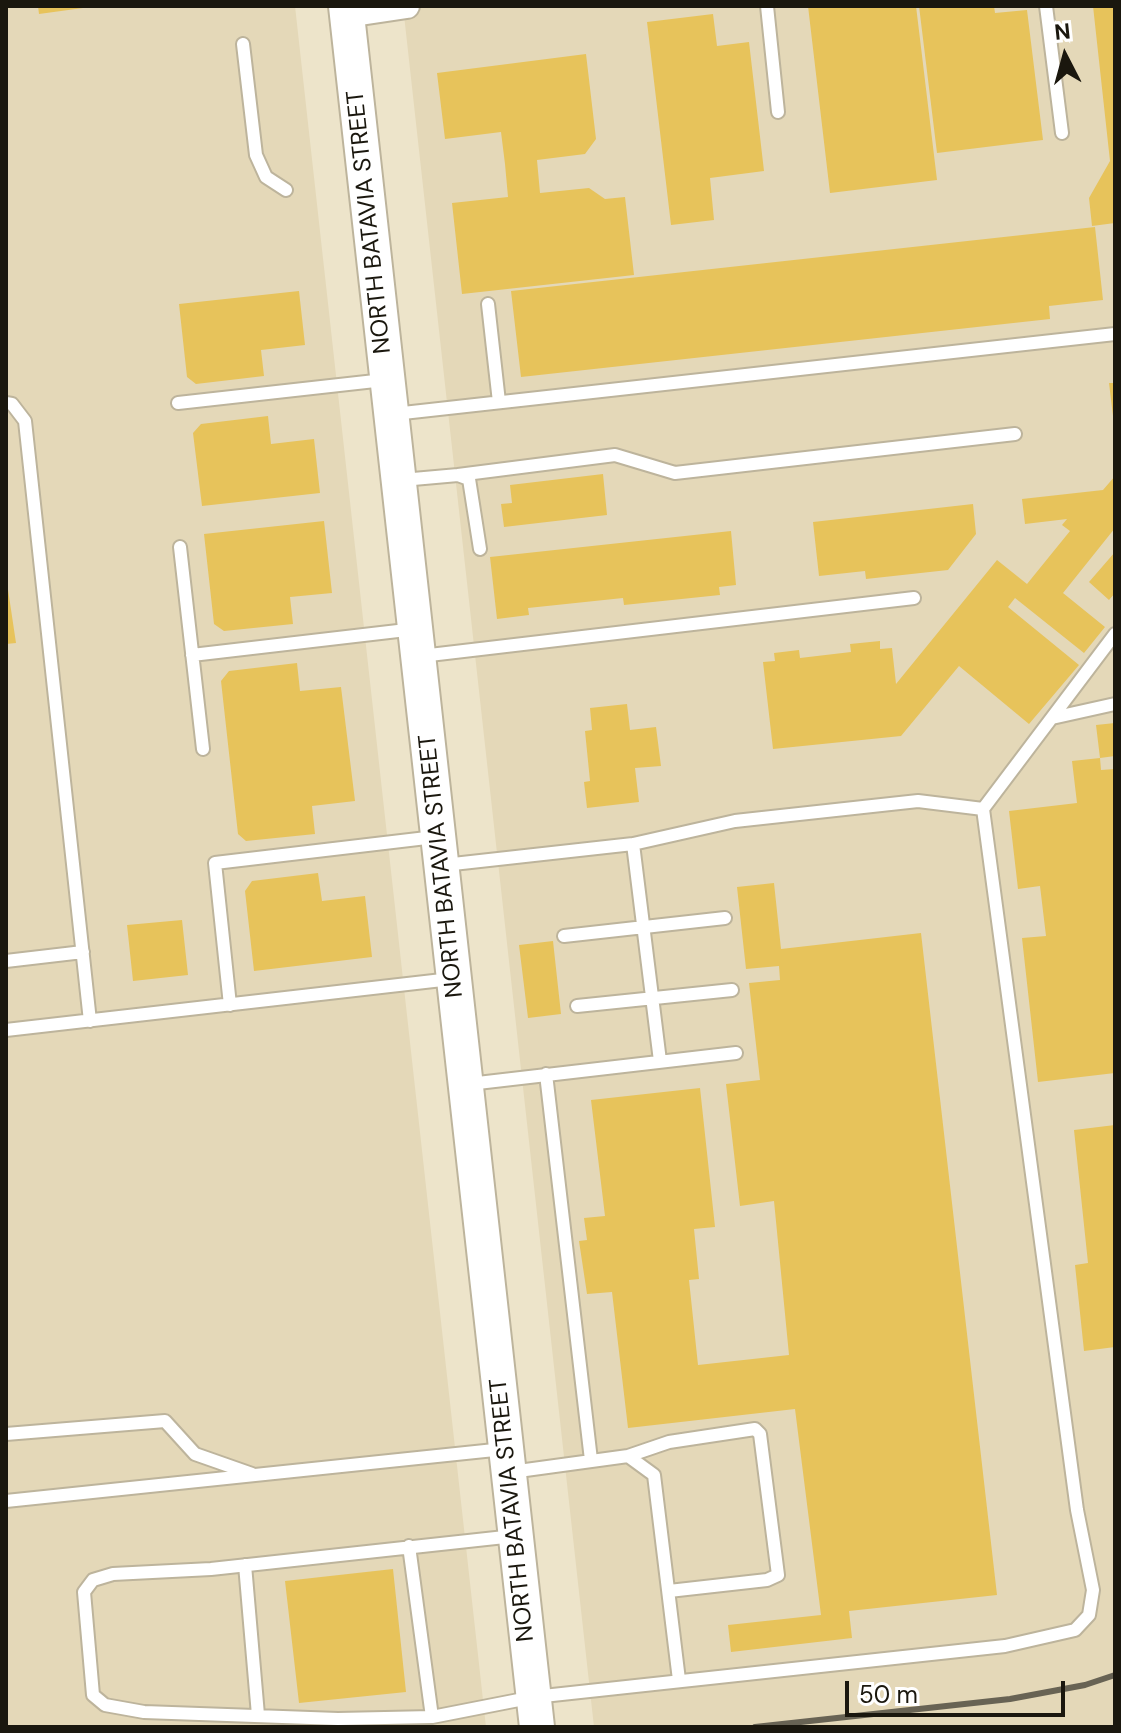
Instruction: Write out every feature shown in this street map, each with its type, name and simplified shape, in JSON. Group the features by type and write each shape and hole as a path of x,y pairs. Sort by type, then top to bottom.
{"main road":[{"name":"NORTH BATAVIA STREET","path":"346,10 536,1712"}],"street":[{"path":"346,10 407,6"}],"lane":[{"path":"767,6 778,112"},
{"path":"1046,6 1062,133"},
{"path":"243,44 256,155 266,177 286,190"},
{"path":"488,304 499,402"},
{"path":"391,415 1115,334"},
{"path":"178,403 387,380"},
{"path":"6,403 12,404 25,421 90,1021"},
{"path":"398,481 615,455 675,473 1015,434"},
{"path":"458,475 469,479 473,491 480,549"},
{"path":"180,547 203,749"},
{"path":"192,655 417,643 914,598"},
{"path":"516,1536 245,1565 113,1574 93,1580 84,1592 84,1619 93,1695 105,1705 144,1712 338,1719 536,1712 679,1680 1005,1646 1075,1630 1089,1615 1093,1590 1077,1510 983,809 1115,634"},
{"path":"1052,718 1115,704"},
{"path":"230,1005 215,863 633,844 735,821 918,801 983,809"},
{"path":"633,844 660,1061"},
{"path":"564,936 725,918"},
{"path":"6,961 83,952"},
{"path":"6,1030 454,979"},
{"path":"577,1006 732,990"},
{"path":"466,1084 736,1053"},
{"path":"546,1074 591,1460"},
{"path":"6,1434 165,1421 195,1454 257,1475"},
{"path":"6,1501 257,1475 508,1460 591,1460 628,1456 669,1442 755,1429 760,1434 778,1575 767,1580 669,1591"},
{"path":"628,1456 643,1463 654,1475 679,1680"},
{"path":"409,1546 432,1717"},
{"path":"245,1565 258,1715"}],"shaded area":[{"path":"6,6 295,6 486,1727 6,1727"},
{"path":"403,6 1115,6 1115,1727 594,1727"}],"building":[{"path":"38,6 83,6 83,8 39,14"},
{"path":"808,6 916,6 937,180 830,193"},
{"path":"919,6 994,6 995,13 1027,10 1043,140 937,153"},
{"path":"1093,6 1115,6 1115,223 1092,226 1089,198 1110,161"},
{"path":"713,14 717,46 749,42 764,171 710,178 714,220 671,225 647,22"},
{"path":"586,54 596,139 585,154 537,160 540,193 589,188 605,199 625,197 634,275 462,294 452,203 508,197 505,164 501,132 445,139 437,73"},
{"path":"1095,227 1103,300 1049,306 1050,319 521,377 511,291"},
{"path":"299,291 305,345 261,350 264,376 196,384 187,377 179,304"},
{"path":"1109,383 1115,383 1115,416 1113,416"},
{"path":"268,416 271,444 314,439 320,493 202,506 193,433 201,424"},
{"path":"603,474 607,515 504,527 501,504 512,503 510,485"},
{"path":"1115,476 1115,528 1063,593 1105,627 1084,653 1015,598 1008,607 1079,665 1029,724 959,666 901,736 773,749 763,662 775,661 774,653 799,650 800,658 851,652 850,644 880,641 880,649 892,648 896,684 997,560 1027,584 1070,531 1062,525 1067,519 1025,524 1022,499 1103,490"},
{"path":"973,504 976,534 948,570 866,579 865,571 819,576 813,522"},
{"path":"324,521 332,593 290,597 293,624 224,631 214,624 204,534"},
{"path":"731,531 736,585 719,587 720,595 624,605 623,598 528,608 529,615 497,619 490,557"},
{"path":"1115,552 1115,593 1109,600 1089,582"},
{"path":"6,576 16,643 6,644"},
{"path":"297,663 300,691 341,687 355,801 312,806 315,834 246,841 238,834 221,681 229,671"},
{"path":"627,704 630,730 656,727 661,766 635,768 639,802 587,808 584,782 590,781 585,731 592,730 590,708"},
{"path":"1115,723 1115,756 1100,758 1096,725"},
{"path":"1100,758 1101,770 1115,769 1115,1073 1038,1082 1022,938 1046,936 1040,886 1018,889 1009,811 1077,803 1072,761"},
{"path":"318,873 322,901 365,896 372,957 254,971 245,891 252,881"},
{"path":"774,883 781,949 921,933 997,1595 849,1611 852,1638 731,1652 728,1625 821,1615 795,1409 628,1428 612,1292 587,1294 579,1241 587,1240 584,1218 605,1216 591,1100 700,1088 715,1227 694,1229 699,1279 689,1280 698,1365 789,1355 774,1201 740,1206 726,1084 760,1080 749,983 780,980 779,966 746,969 737,887"},
{"path":"182,920 188,975 133,981 127,925"},
{"path":"553,941 561,1014 528,1018 519,945"},
{"path":"1115,1125 1115,1347 1084,1351 1075,1265 1088,1263 1074,1130"},
{"path":"393,1569 406,1692 299,1703 285,1581"}],"railway":[{"path":"755,1727 1010,1699 1085,1685 1115,1675"}]}
